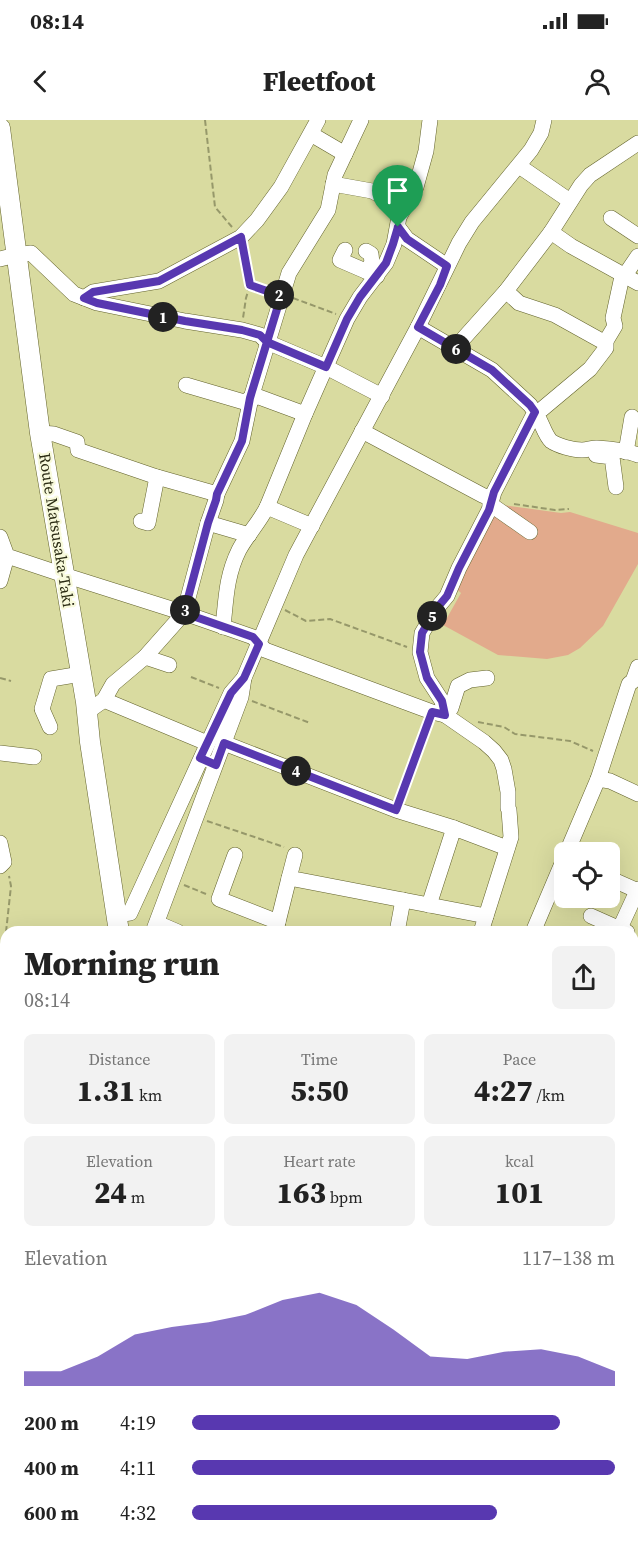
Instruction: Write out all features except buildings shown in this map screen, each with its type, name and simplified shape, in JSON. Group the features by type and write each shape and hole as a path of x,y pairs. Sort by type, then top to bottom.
{"main road":[{"name":"Route Matsusaka-Taki","path":"0,128 8,257 81,674 118,923"}],"street":[{"path":"84,298 93,292 159,281 241,237 257,220 280,187 318,120"},
{"path":"87,712 104,700 113,684 146,657 184,613 217,494 242,441 250,398 289,273 327,210 335,175 361,120"},
{"path":"372,273 386,263 399,237 399,217 416,187 426,151 430,120"},
{"path":"118,923 130,913 231,693 244,678 296,555 440,285 447,266 472,222 519,166 539,138 544,120"},
{"path":"316,137 345,154"},
{"path":"455,348 506,291 551,232 581,185 590,175 638,143"},
{"path":"519,166 570,201"},
{"path":"333,184 372,191 403,207"},
{"path":"611,218 638,236"},
{"path":"551,232 571,246 631,279"},
{"path":"399,237 447,266"},
{"path":"345,250 340,260 372,273"},
{"path":"223,627 229,575 239,549 267,507 347,319 372,273 370,254 366,251"},
{"path":"8,257 31,253 74,294 97,303 260,335 267,342 326,367 381,396"},
{"path":"631,279 638,256"},
{"path":"443,715 442,701 427,678 420,652 421,639 426,625 447,596 535,412 541,410 590,369 606,348 606,341 615,326 613,318 621,281 631,279"},
{"path":"506,291 519,303 555,315 600,340 606,341"},
{"path":"418,327 492,370 530,405 540,418 549,440 594,455 612,457 616,487"},
{"path":"186,385 244,402 250,398 259,397 305,414"},
{"path":"582,450 594,448 632,453 632,417"},
{"path":"362,431 482,495 530,532"},
{"path":"40,433 54,434 76,442 78,450 157,477 217,494"},
{"path":"141,521 148,524 157,477"},
{"path":"267,507 312,526"},
{"path":"208,523 249,535"},
{"path":"0,537 7,556 0,582"},
{"path":"7,556 253,637 265,650 443,715 484,742 501,760 507,781 511,837 483,926"},
{"path":"146,657 169,665"},
{"path":"571,842 601,769 628,684 633,681 638,667"},
{"path":"50,727 42,709 51,679 81,674"},
{"path":"155,926 242,697 244,678"},
{"path":"443,715 451,708 458,686 470,680 487,678"},
{"path":"104,700 207,743"},
{"path":"224,743 396,810 507,848"},
{"path":"0,753 34,757"},
{"path":"200,758 216,765"},
{"path":"601,769 610,781 638,794"},
{"path":"429,905 454,828"},
{"path":"0,843 2,864"},
{"path":"277,926 289,878 290,851"},
{"path":"235,855 219,899 275,926"},
{"path":"289,878 486,916"},
{"path":"536,926 554,883"},
{"path":"620,883 638,891 628,926"},
{"path":"398,926 403,900"},
{"path":"591,916 614,926"}],"path":[{"path":"205,120 215,207 241,237 250,285 242,330"},
{"path":"250,285 281,296 296,298 347,319"},
{"path":"513,504 555,510 569,509"},
{"path":"275,605 306,621 330,620 420,652"},
{"path":"0,678 11,681"},
{"path":"396,810 443,715 504,728 515,734 570,741 593,751 601,769"},
{"path":"196,817 290,851"},
{"path":"2,864 8,870 11,886 7,926"},
{"path":"173,880 219,899"}],"shaded area":[{"path":"496,504 561,513 570,512 638,533 638,564 603,626 580,648 568,655 547,659 498,655 443,625 461,593 453,586"}],"route":[{"path":"398,227 386,263 360,297 347,319 326,367 267,342 260,335 97,303 84,298 93,292 159,281 241,237 250,285 281,296 267,342 250,398 242,441 217,494 184,613 253,637 259,644 244,678 231,693 200,758 216,765 224,743 396,810 432,712 445,715 442,701 427,678 420,652 422,633 447,596 489,510 494,492 535,412 492,370 418,327 440,285 447,266 407,239 398,227"}]}
